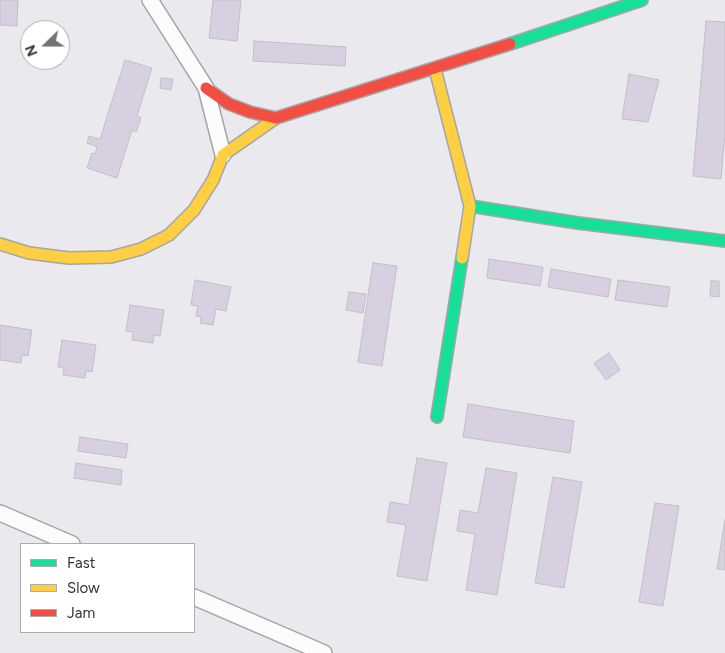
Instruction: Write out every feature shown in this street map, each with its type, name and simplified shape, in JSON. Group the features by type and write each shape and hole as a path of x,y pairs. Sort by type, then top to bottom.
{"street":[{"path":"150,0 206,88 224,155"},
{"path":"0,244 29,253 69,258 111,257 140,249 169,236 194,210 213,180 224,155 276,118 434,69 642,0"},
{"path":"434,69 470,206 437,417"},
{"path":"206,88 229,104 250,112 276,118"},
{"path":"470,206 578,223 725,242"},
{"path":"0,513 70,543"},
{"path":"195,597 316,651"}],"building":[{"path":"0,0 18,0 17,26 0,25"},
{"path":"213,0 241,0 237,41 209,38"},
{"path":"706,21 725,22 725,134 721,179 693,176"},
{"path":"254,41 346,47 345,66 253,61"},
{"path":"125,60 152,68 137,116 141,118 136,132 132,130 117,178 87,168 92,153 95,154 97,147 87,143 89,136 100,139"},
{"path":"629,74 659,80 648,122 622,119"},
{"path":"161,78 173,79 171,90 160,88"},
{"path":"489,259 543,267 540,286 487,278"},
{"path":"373,263 397,266 382,366 358,362"},
{"path":"551,269 611,279 608,297 548,287"},
{"path":"195,280 231,287 226,311 216,309 213,325 200,323 201,317 196,316 198,306 191,305"},
{"path":"618,280 670,287 667,307 615,300"},
{"path":"711,281 719,281 719,297 710,296"},
{"path":"349,292 366,294 363,313 346,310"},
{"path":"130,305 164,310 160,336 154,335 153,343 132,340 133,332 126,331"},
{"path":"0,325 32,330 28,356 22,355 21,363 0,360"},
{"path":"62,340 96,345 92,372 86,371 85,378 63,375 64,368 58,367"},
{"path":"609,353 620,370 606,380 594,363"},
{"path":"468,404 574,421 570,453 463,437"},
{"path":"80,437 128,444 126,458 78,451"},
{"path":"417,458 447,463 427,581 397,576 406,525 387,522 390,502 409,505"},
{"path":"76,463 122,470 121,485 74,478"},
{"path":"486,468 517,473 497,595 466,590 475,534 457,531 460,510 478,513"},
{"path":"553,477 582,482 564,588 535,583"},
{"path":"655,503 679,506 663,606 639,602"},
{"path":"725,520 725,570 717,569"}],"traffic: fast":[{"path":"510,44 642,0"},
{"path":"470,206 578,223 725,241"},
{"path":"437,417 462,258"}],"traffic: slow":[{"path":"435,69 470,206 462,258"},
{"path":"0,244 29,253 69,258 111,257 141,249 169,235 194,210 213,180 223,155 276,118"}],"traffic: jam":[{"path":"206,88 229,104 250,112 276,118 510,44"}]}
